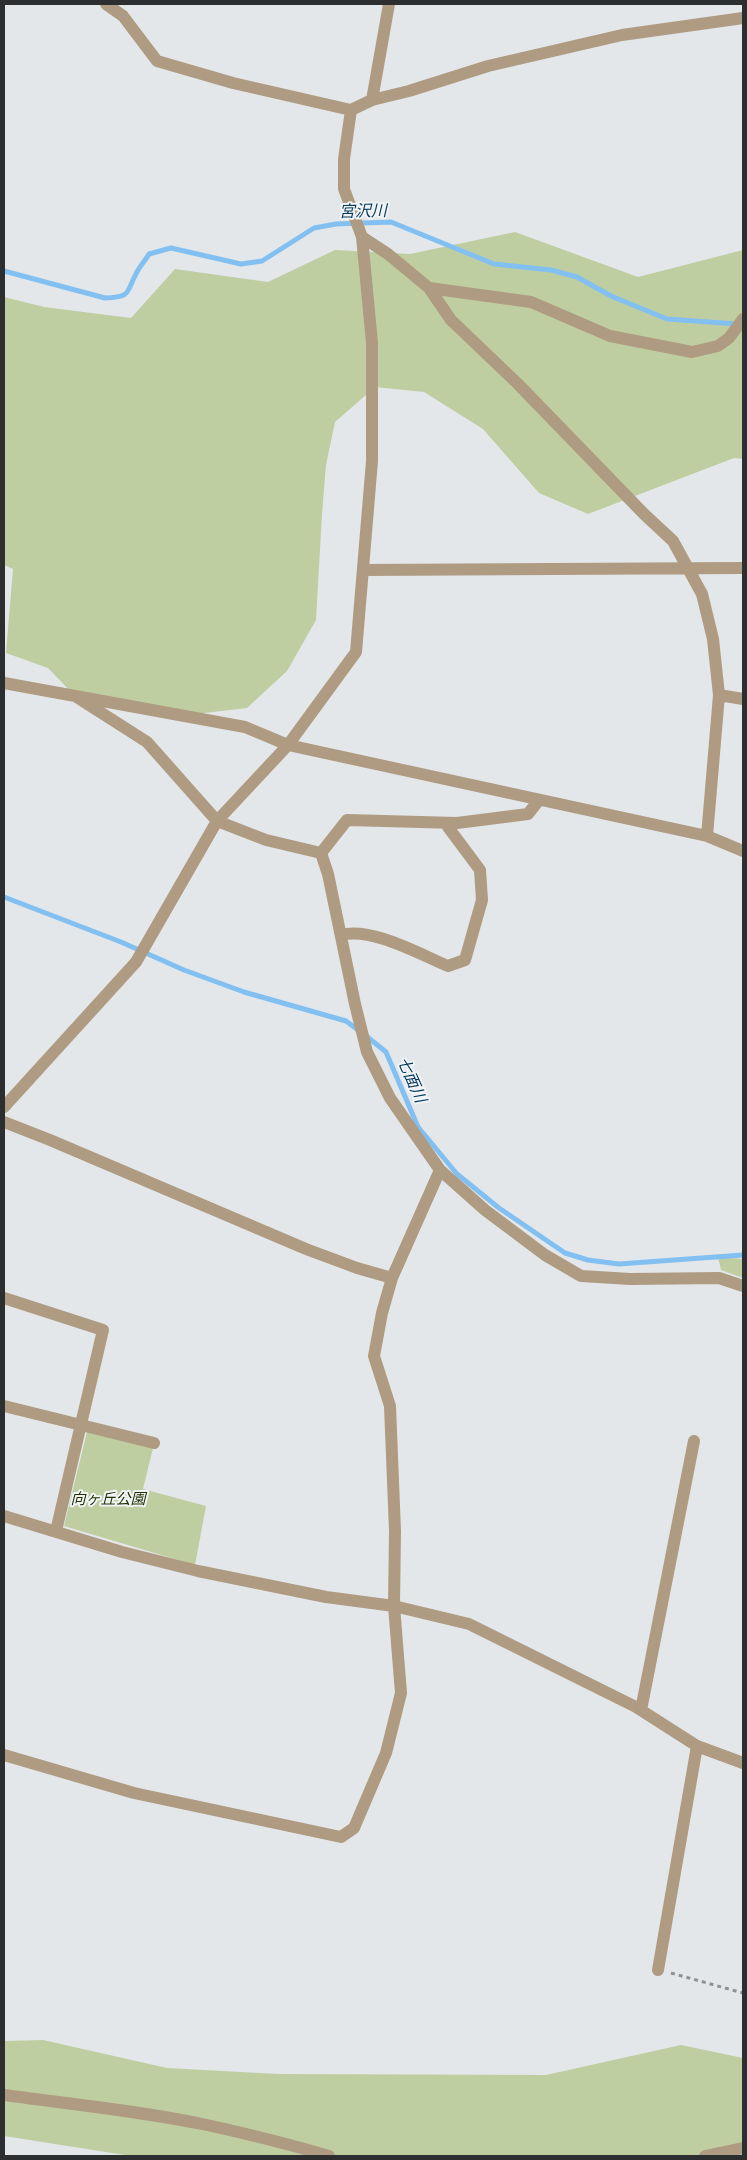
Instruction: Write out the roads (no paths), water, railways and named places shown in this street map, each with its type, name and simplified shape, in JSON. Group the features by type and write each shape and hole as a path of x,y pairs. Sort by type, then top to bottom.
{"street":[{"path":"106,4 123,16 157,61 233,83 351,110 372,100 409,91 488,66 613,37 743,18"},
{"path":"372,100 389,4"},
{"path":"4,1107 136,962 217,820 288,744 356,652 372,462 372,343 362,237 344,189 344,159 351,110"},
{"path":"362,237 388,254 429,288 451,320 518,384 644,514 673,541 702,594 711,630 719,695 707,836"},
{"path":"429,288 530,302 610,336 692,352 718,346 729,338 743,319"},
{"path":"363,570 689,570 743,568"},
{"path":"4,683 245,727 288,744 707,836 743,850"},
{"path":"719,695 743,699"},
{"path":"75,696 147,742 217,820 266,840 321,853"},
{"path":"321,853 347,820 457,823 528,814 538,800"},
{"path":"341,935 352,932 386,941 448,966 465,960 482,900 480,870 444,823"},
{"path":"321,853 328,874 365,1046 390,1098 440,1170 484,1210 545,1255 581,1276 630,1279 720,1278 743,1286"},
{"path":"4,1122 306,1249 357,1268 392,1278"},
{"path":"4,1755 134,1793 341,1837 354,1828 382,1762 401,1693 394,1606 395,1531 390,1406 374,1356 382,1313 392,1278 440,1170"},
{"path":"4,1298 103,1330 56,1531"},
{"path":"4,1406 154,1444"},
{"path":"641,1710 694,1441"},
{"path":"4,1516 122,1552 198,1571 326,1597 394,1606 469,1624 641,1710 697,1746 743,1762"},
{"path":"658,1970 697,1746"},
{"path":"4,2095 206,2125 329,2156"},
{"path":"705,2156 743,2148"}],"waterway":[{"name":"宮沢川","path":"4,271 105,298 114,297 124,295 127,292 137,271 149,254 171,248 241,264 262,261 314,228 336,224 391,222 494,264 551,270 577,277 611,296 667,319 737,324"},
{"name":"七面川","path":"4,897 121,942 184,970 244,992 346,1021 358,1030"},
{"name":"七面川","path":"365,1035 386,1052 418,1127 457,1174 499,1208 565,1253 588,1260 619,1264 743,1255"}],"park label":[{"name":"向ヶ丘公園","path":"108,1500"}]}
